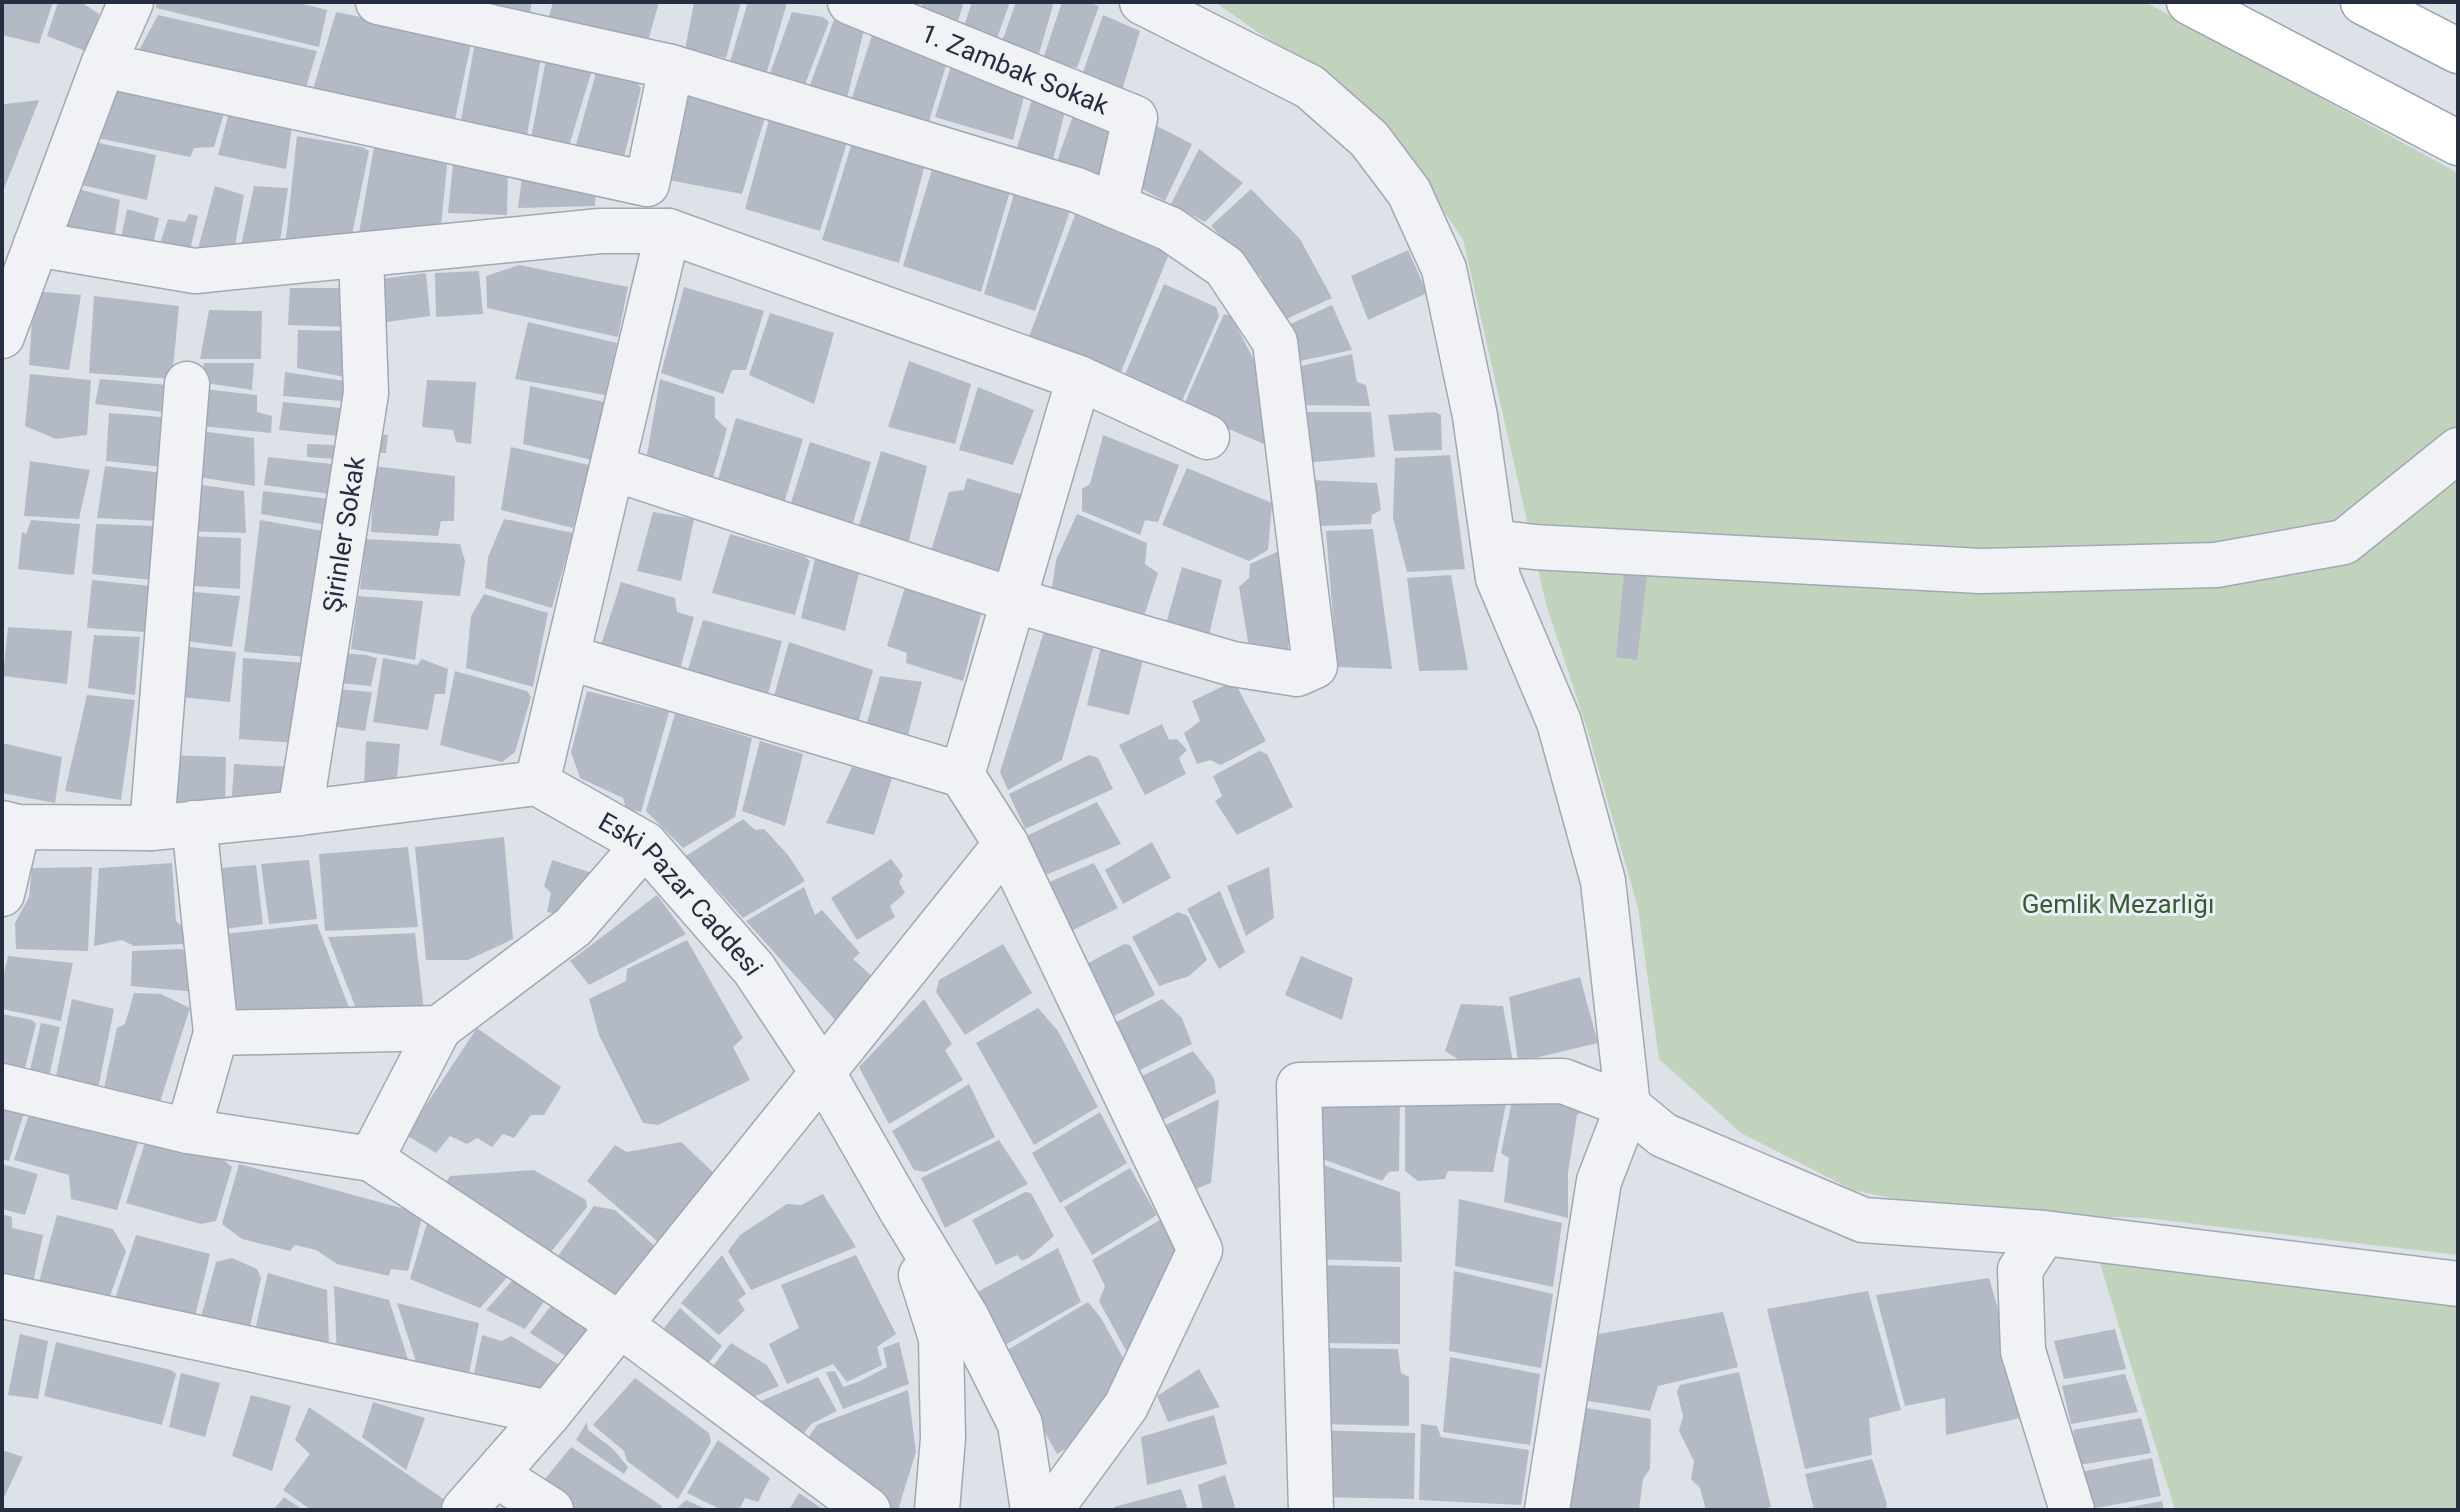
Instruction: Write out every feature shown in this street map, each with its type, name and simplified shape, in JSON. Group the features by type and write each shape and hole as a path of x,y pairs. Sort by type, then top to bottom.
{"main road":[{"path":"2189,2 2458,143"},
{"path":"2363,2 2458,51"}],"street":[{"path":"2,336 103,65 131,2"},
{"path":"378,2 671,67 1077,190 1170,229 1225,267 1275,342 1315,666 1297,674 1233,664 1013,600 612,468"},
{"name":"1. Zambak Sokak","path":"850,2 1135,118 1115,206"},
{"path":"1142,2 1310,87 1369,139 1409,192 1444,269 1475,416 1498,578 1559,722 1603,881 1628,1106 1599,1181 1547,1510"},
{"path":"103,65 647,184 671,67"},
{"path":"36,244 195,271 600,231 668,231 1079,378 1207,437"},
{"path":"2,894 10,825 152,828 537,783 668,231"},
{"name":"Şirinler Sokak","path":"300,813 366,393 361,255"},
{"path":"962,775 1079,378"},
{"path":"152,828 187,384"},
{"path":"1493,542 1534,547 1981,571 2216,565 2344,542 2458,450"},
{"path":"567,657 962,775 1006,844 1200,1250 1126,1406 1050,1510"},
{"name":"Eski Pazar Caddesi","path":"537,783 645,844 754,969 821,1070 967,1318 1020,1424 1033,1510"},
{"path":"188,1131 216,1033 194,823"},
{"path":"371,1159 439,1028 573,927 645,844"},
{"path":"464,1510 549,1413 821,1070 1006,844"},
{"path":"216,1033 439,1028"},
{"path":"1311,1510 1299,1085 1563,1081 1628,1106 1663,1135 1863,1220 2044,1233 2458,1284"},
{"path":"2,1086 188,1131 371,1159 619,1324 868,1510"},
{"path":"900,1208 941,1338 943,1438 937,1510"},
{"path":"2044,1233 2020,1270 2023,1351 2072,1510"},
{"path":"2,1296 549,1413"},
{"path":"496,1475 551,1510"}],"green space":[{"name":"Gemlik Mezarlığı","path":"1215,2 2145,2 2458,173 2458,1255 2145,1218 1955,1212 1853,1190 1741,1133 1659,1059 1638,908 1588,732 1546,604 1463,239 1378,118"},
{"path":"2098,1257 2458,1305 2458,1510 2175,1510"}],"building":[{"path":"3,2 53,2 39,44 2,35"},
{"path":"58,2 81,2 99,14 88,52 47,36"},
{"path":"156,2 296,2 327,10 319,47 156,8"},
{"path":"472,2 532,2 528,21"},
{"path":"553,2 659,2 646,48 546,27"},
{"path":"694,2 741,2 726,58 685,50"},
{"path":"748,2 787,3 765,78 729,65"},
{"path":"923,2 964,2 956,27 919,16"},
{"path":"972,2 1010,2 996,41 963,29"},
{"path":"1016,2 1054,2 1038,57 1001,44"},
{"path":"1062,2 1087,2 1099,6 1077,68 1043,59"},
{"path":"336,12 472,39 454,124 312,93"},
{"path":"792,12 823,17 829,22 804,87 769,76"},
{"path":"158,15 317,51 304,94 136,56"},
{"path":"1103,15 1140,31 1122,90 1082,75"},
{"path":"834,20 864,30 845,106 808,90"},
{"path":"873,32 949,56 926,131 849,107"},
{"path":"475,43 541,58 527,135 460,125"},
{"path":"546,59 591,73 569,146 531,138"},
{"path":"953,59 1027,85 1013,140 935,117"},
{"path":"596,73 637,83 641,88 623,161 574,152"},
{"path":"116,83 225,110 214,147 194,148 190,157 97,138"},
{"path":"1034,93 1067,103 1052,164 1015,154"},
{"path":"677,94 765,117 742,194 658,178"},
{"path":"39,100 2,194 2,109 5,104"},
{"path":"1076,107 1114,121 1100,183 1056,164"},
{"path":"229,112 292,126 286,169 218,155"},
{"path":"769,120 848,139 820,231 745,209"},
{"path":"1151,123 1192,144 1165,201 1132,184"},
{"path":"297,136 362,147 369,151 349,249 284,257"},
{"path":"375,141 448,155 441,226 359,233"},
{"path":"94,142 156,155 147,200 77,184"},
{"path":"852,143 925,164 899,263 822,240"},
{"path":"1199,149 1243,183 1205,222 1171,204"},
{"path":"454,155 508,165 507,215 448,213"},
{"path":"933,166 1010,191 981,292 903,266"},
{"path":"523,169 596,183 595,206 518,208"},
{"path":"215,186 244,195 232,262 195,260"},
{"path":"254,186 288,188 278,254 239,255"},
{"path":"71,187 120,200 113,246 51,233"},
{"path":"1251,189 1300,239 1332,298 1280,322 1261,277 1211,226"},
{"path":"1014,194 1070,211 1035,311 984,294"},
{"path":"127,209 159,218 151,253 119,248"},
{"path":"189,214 198,216 187,263 156,256 168,219 185,222"},
{"path":"1075,215 1169,254 1116,384 1027,342"},
{"path":"1408,250 1427,293 1368,320 1351,276"},
{"path":"519,265 628,287 618,337 487,308 486,276"},
{"path":"479,271 483,314 436,317 435,273"},
{"path":"426,273 430,316 387,322 381,279"},
{"path":"1164,284 1216,307 1219,316 1179,408 1121,384"},
{"path":"684,287 764,311 746,370 732,370 723,394 661,373"},
{"path":"290,288 343,288 349,327 288,325"},
{"path":"34,291 81,295 69,370 29,365"},
{"path":"94,296 179,306 172,379 89,373"},
{"path":"1332,305 1352,350 1291,363 1282,328"},
{"path":"209,310 262,311 261,359 200,359"},
{"path":"770,313 834,333 814,404 749,375"},
{"path":"1224,314 1231,316 1266,383 1264,444 1182,409"},
{"path":"528,322 617,343 605,395 515,379"},
{"path":"298,330 346,331 345,377 297,368"},
{"path":"1352,354 1357,382 1366,385 1370,406 1300,405 1293,368"},
{"path":"909,361 971,384 955,444 888,427"},
{"path":"204,363 254,363 252,390 200,382"},
{"path":"285,372 345,381 341,401 283,396"},
{"path":"30,374 91,380 87,435 56,439 25,426"},
{"path":"100,379 167,385 164,412 95,404"},
{"path":"660,379 715,397 715,418 727,429 711,485 645,466"},
{"path":"427,380 476,382 471,444 456,442 453,430 422,427"},
{"path":"530,386 604,402 592,460 523,444"},
{"path":"978,387 1034,410 1013,465 959,450"},
{"path":"196,388 257,395 257,412 272,416 271,433 191,425"},
{"path":"283,402 341,408 336,436 279,430"},
{"path":"1302,412 1371,412 1375,457 1302,463"},
{"path":"1435,412 1441,415 1442,450 1394,451 1388,415"},
{"path":"109,413 162,417 164,467 106,461"},
{"path":"736,418 803,439 783,507 716,486"},
{"path":"193,430 254,438 255,486 186,475"},
{"path":"369,434 388,435 386,453 368,452"},
{"path":"1103,435 1179,465 1158,522 1145,520 1140,535 1082,511 1082,489 1090,484"},
{"path":"810,442 871,462 852,526 789,509"},
{"path":"307,444 336,445 334,459 307,457"},
{"path":"511,447 589,465 573,528 501,510"},
{"path":"881,451 927,466 908,545 858,529"},
{"path":"1450,455 1465,569 1407,572 1393,518 1395,458"},
{"path":"268,457 332,464 330,494 264,485"},
{"path":"30,461 90,470 79,519 24,516"},
{"path":"105,466 163,473 158,521 97,518"},
{"path":"374,466 455,476 454,521 441,521 438,536 371,532"},
{"path":"1187,468 1272,503 1268,550 1249,561 1162,525"},
{"path":"967,478 1030,497 1008,577 930,554 949,492 964,490"},
{"path":"1311,480 1377,483 1381,510 1372,515 1371,524 1321,526"},
{"path":"188,483 244,491 246,533 183,531"},
{"path":"263,491 330,499 327,525 261,514"},
{"path":"653,512 694,519 681,581 637,571"},
{"path":"1077,514 1147,543 1145,564 1158,573 1142,622 1052,588 1056,560"},
{"path":"504,519 573,533 552,608 485,588 488,557"},
{"path":"31,520 80,524 74,575 18,569 22,532 26,534"},
{"path":"260,520 323,531 307,657 244,652"},
{"path":"96,524 155,526 152,580 92,574"},
{"path":"1373,529 1392,669 1337,667 1326,531"},
{"path":"730,534 804,556 810,561 795,615 712,593"},
{"path":"182,536 241,538 240,589 177,585"},
{"path":"366,539 460,544 465,561 460,596 360,589"},
{"path":"1283,549 1294,586 1287,659 1249,647 1239,587 1249,578 1250,564"},
{"path":"815,559 859,573 845,631 801,618"},
{"path":"1182,567 1222,580 1208,639 1165,627"},
{"path":"1624,573 1647,576 1637,660 1616,657"},
{"path":"1451,575 1468,670 1419,671 1407,578"},
{"path":"92,580 151,586 145,632 87,628"},
{"path":"621,582 675,598 677,612 694,617 678,677 598,654"},
{"path":"905,587 982,611 963,681 906,663 907,653 887,646"},
{"path":"183,591 240,596 232,647 179,640"},
{"path":"484,594 548,613 533,687 466,668 471,616"},
{"path":"358,596 423,601 415,660 351,649"},
{"path":"703,620 782,641 765,705 685,679"},
{"path":"8,627 72,631 67,684 3,676"},
{"path":"1045,628 1095,641 1062,760 1008,790 1000,772"},
{"path":"94,635 140,637 135,695 88,688"},
{"path":"789,642 873,670 855,734 771,707"},
{"path":"1102,643 1144,656 1129,715 1087,705"},
{"path":"171,645 236,652 230,702 170,696"},
{"path":"331,652 377,658 371,686 328,682"},
{"path":"243,658 306,663 297,743 239,739"},
{"path":"383,658 417,665 422,659 448,669 445,694 435,694 428,730 373,722"},
{"path":"455,671 527,691 531,697 515,752 502,762 440,745"},
{"path":"880,676 922,682 907,739 865,729"},
{"path":"1234,681 1266,741 1221,765 1210,760 1197,764 1184,733 1200,721 1192,701"},
{"path":"327,688 372,692 365,731 324,725"},
{"path":"587,691 669,712 641,812 626,809 623,798 580,778 571,752"},
{"path":"87,695 135,700 121,800 65,791"},
{"path":"675,714 752,738 735,817 683,848 646,811"},
{"path":"1162,724 1169,740 1177,739 1187,750 1179,758 1186,774 1145,795 1119,745"},
{"path":"366,741 400,744 396,790 364,786"},
{"path":"760,741 803,754 785,826 742,811"},
{"path":"2,743 62,757 55,803 2,793"},
{"path":"1259,751 1267,754 1293,807 1237,835 1215,801 1222,796 1213,776"},
{"path":"169,755 226,757 225,811 165,812"},
{"path":"1089,755 1098,758 1113,789 1025,829 1009,794"},
{"path":"234,764 289,767 286,796 268,801 232,796"},
{"path":"852,767 892,778 874,835 826,823"},
{"path":"1097,802 1121,844 1031,881 1014,842"},
{"path":"743,819 755,830 764,829 788,855 805,881 743,918 686,856"},
{"path":"504,837 513,939 468,960 426,960 415,847"},
{"path":"1152,842 1171,878 1123,904 1105,870"},
{"path":"408,847 418,927 325,931 319,854"},
{"path":"891,859 903,875 899,882 905,893 890,906 895,917 857,940 831,898"},
{"path":"309,860 317,919 269,924 261,864"},
{"path":"552,860 592,873 578,918 547,912 551,893 544,886"},
{"path":"172,863 176,921 184,928 185,944 134,946 122,940 94,946 99,868"},
{"path":"1094,863 1118,908 1059,937 1035,888"},
{"path":"256,865 263,924 216,930 209,869"},
{"path":"92,867 88,951 16,949 15,923 29,897 32,868"},
{"path":"1269,867 1274,918 1246,936 1227,886"},
{"path":"804,887 815,915 822,910 860,953 853,959 874,978 836,1021 746,921"},
{"path":"1220,891 1245,952 1219,969 1187,909"},
{"path":"657,895 686,934 589,985 570,961"},
{"path":"1178,912 1188,916 1207,960 1189,976 1159,986 1132,937"},
{"path":"317,924 351,1013 222,1018 214,935"},
{"path":"415,933 424,1011 357,1011 328,937"},
{"path":"687,940 743,1038 733,1047 750,1080 658,1125 643,1123 599,1035 589,999 626,981 627,969"},
{"path":"1003,944 1032,993 965,1035 936,992 939,980"},
{"path":"1124,944 1130,945 1155,995 1104,1021 1077,969"},
{"path":"182,949 191,957 196,992 131,986 132,951"},
{"path":"8,956 73,963 61,1021 2,1009 2,982"},
{"path":"1301,956 1353,978 1342,1020 1285,995"},
{"path":"1580,977 1598,1043 1518,1062 1509,997"},
{"path":"134,993 161,994 190,1008 158,1108 102,1097 117,1028 125,1024"},
{"path":"72,999 114,1009 97,1094 55,1081"},
{"path":"924,999 952,1044 945,1050 963,1080 889,1124 859,1067"},
{"path":"1162,999 1182,1018 1192,1044 1136,1072 1111,1025"},
{"path":"1461,1004 1503,1006 1513,1062 1461,1061 1445,1051"},
{"path":"1038,1008 1058,1031 1098,1107 1034,1145 976,1043"},
{"path":"2,1014 32,1020 36,1024 24,1072 2,1066"},
{"path":"41,1023 60,1027 48,1081 29,1074"},
{"path":"477,1028 561,1087 544,1115 531,1115 514,1138 503,1134 492,1147 477,1138 467,1144 450,1136 436,1153 406,1135"},
{"path":"1193,1051 1214,1078 1216,1093 1162,1120 1140,1077"},
{"path":"969,1084 995,1137 925,1172 914,1170 892,1131"},
{"path":"1566,1093 1583,1111 1577,1115 1568,1173 1568,1218 1504,1202 1509,1158 1501,1153 1513,1096"},
{"path":"1405,1095 1507,1098 1493,1172 1448,1171 1445,1179 1418,1181 1405,1171"},
{"path":"2,1096 27,1103 9,1161 2,1159"},
{"path":"1311,1096 1400,1096 1399,1171 1389,1172 1382,1181 1312,1155"},
{"path":"1219,1099 1211,1183 1190,1191 1158,1129"},
{"path":"32,1105 139,1139 117,1210 71,1199 69,1175 14,1160"},
{"path":"1100,1112 1127,1163 1060,1203 1032,1153"},
{"path":"164,1139 225,1161 232,1167 216,1221 201,1224 126,1203 145,1142"},
{"path":"999,1140 1028,1184 945,1228 921,1178"},
{"path":"681,1142 716,1175 663,1246 587,1181 615,1145 627,1152"},
{"path":"1315,1162 1400,1192 1402,1262 1315,1259"},
{"path":"2,1164 38,1174 25,1215 2,1209"},
{"path":"239,1164 416,1212 422,1218 408,1271 391,1269 389,1276 337,1264 316,1250 295,1245 290,1251 242,1239 222,1224"},
{"path":"1130,1168 1157,1215 1092,1255 1064,1207"},
{"path":"534,1170 586,1200 587,1207 547,1257 442,1188 450,1176"},
{"path":"1025,1192 1031,1193 1054,1236 1022,1261 1017,1255 996,1265 972,1220"},
{"path":"823,1194 856,1247 751,1290 728,1251 740,1235 787,1204 801,1205"},
{"path":"1459,1199 1562,1223 1553,1287 1455,1266"},
{"path":"594,1206 615,1210 659,1250 619,1300 555,1260"},
{"path":"2,1214 12,1217 12,1228 43,1235 32,1288 2,1280"},
{"path":"57,1215 113,1229 126,1251 110,1296 82,1299 37,1289"},
{"path":"429,1217 513,1271 480,1308 410,1279"},
{"path":"1160,1220 1185,1267 1130,1358 1099,1301 1105,1286 1092,1260"},
{"path":"136,1235 210,1254 193,1325 113,1305"},
{"path":"1058,1248 1081,1302 1000,1348 972,1295"},
{"path":"722,1255 746,1294 738,1300 745,1310 719,1335 681,1303"},
{"path":"856,1255 896,1334 877,1347 882,1365 847,1382 833,1364 787,1384 769,1344 799,1328 781,1285"},
{"path":"232,1258 257,1269 261,1278 249,1331 201,1317 216,1262"},
{"path":"1316,1265 1400,1267 1400,1344 1314,1343"},
{"path":"1454,1271 1553,1294 1541,1368 1449,1351"},
{"path":"268,1273 327,1290 329,1345 256,1326"},
{"path":"518,1274 550,1293 525,1329 486,1310"},
{"path":"1989,1278 2029,1416 1946,1435 1945,1398 1905,1406 1876,1295"},
{"path":"334,1286 389,1300 413,1375 337,1357"},
{"path":"1868,1291 1901,1410 1869,1418 1872,1455 1805,1469 1767,1309"},
{"path":"557,1298 593,1324 572,1360 530,1333"},
{"path":"1088,1302 1101,1318 1126,1363 1086,1437 1057,1454 1001,1354"},
{"path":"397,1303 479,1323 467,1384 420,1374"},
{"path":"680,1308 722,1346 701,1372 656,1338"},
{"path":"1723,1312 1738,1367 1658,1386 1650,1411 1583,1400 1593,1335"},
{"path":"2115,1329 2126,1369 2064,1379 2054,1341"},
{"path":"20,1334 48,1341 38,1399 8,1395"},
{"path":"482,1335 502,1341 511,1336 563,1367 538,1403 471,1388"},
{"path":"56,1342 171,1370 176,1374 162,1425 44,1396"},
{"path":"899,1342 909,1384 843,1409 826,1372 835,1371 843,1387 858,1382 887,1367 883,1348"},
{"path":"731,1343 767,1365 779,1386 737,1404 705,1376"},
{"path":"1316,1348 1398,1349 1401,1373 1409,1377 1409,1426 1316,1424"},
{"path":"1450,1357 1540,1374 1530,1445 1443,1432"},
{"path":"1199,1369 1220,1407 1168,1422 1157,1396"},
{"path":"1739,1372 1771,1507 1706,1510 1700,1488 1691,1479 1694,1461 1679,1431 1683,1416 1677,1392 1680,1385"},
{"path":"181,1373 220,1383 205,1437 169,1427"},
{"path":"2125,1374 2138,1412 2071,1424 2062,1386"},
{"path":"818,1377 837,1411 811,1424 795,1445 742,1409"},
{"path":"635,1378 709,1433 711,1442 678,1499 627,1461 624,1451 593,1425"},
{"path":"908,1390 916,1452 898,1510 883,1510 800,1449 817,1425"},
{"path":"251,1395 291,1406 272,1471 232,1456"},
{"path":"373,1402 425,1418 406,1470 362,1437"},
{"path":"309,1407 448,1502 448,1510 311,1510 283,1490 310,1454 295,1440"},
{"path":"1581,1407 1651,1419 1650,1469 1643,1479 1639,1510 1568,1510"},
{"path":"1214,1415 1227,1464 1147,1485 1141,1437"},
{"path":"2141,1418 2151,1453 2079,1465 2073,1430"},
{"path":"587,1422 588,1430 612,1448 628,1467 624,1474 576,1440"},
{"path":"1421,1424 1437,1426 1441,1437 1529,1450 1521,1505 1419,1500"},
{"path":"1315,1430 1415,1433 1414,1499 1314,1497"},
{"path":"718,1440 770,1478 758,1502 745,1498 739,1510 722,1510 687,1493"},
{"path":"571,1447 662,1506 660,1510 570,1510 537,1489"},
{"path":"2,1450 23,1457 2,1502"},
{"path":"2152,1458 2161,1496 2085,1510 2081,1472"},
{"path":"1872,1459 1887,1504 1886,1510 1814,1510 1805,1474"},
{"path":"1225,1475 1236,1510 1203,1510 1198,1485"},
{"path":"1181,1489 1188,1510 1114,1510 1114,1507"},
{"path":"799,1493 824,1510 789,1510"},
{"path":"284,1497 303,1510 273,1510"},
{"path":"686,1500 708,1510 675,1510"},
{"path":"2162,1501 2164,1510 2121,1510 2121,1509"}]}
